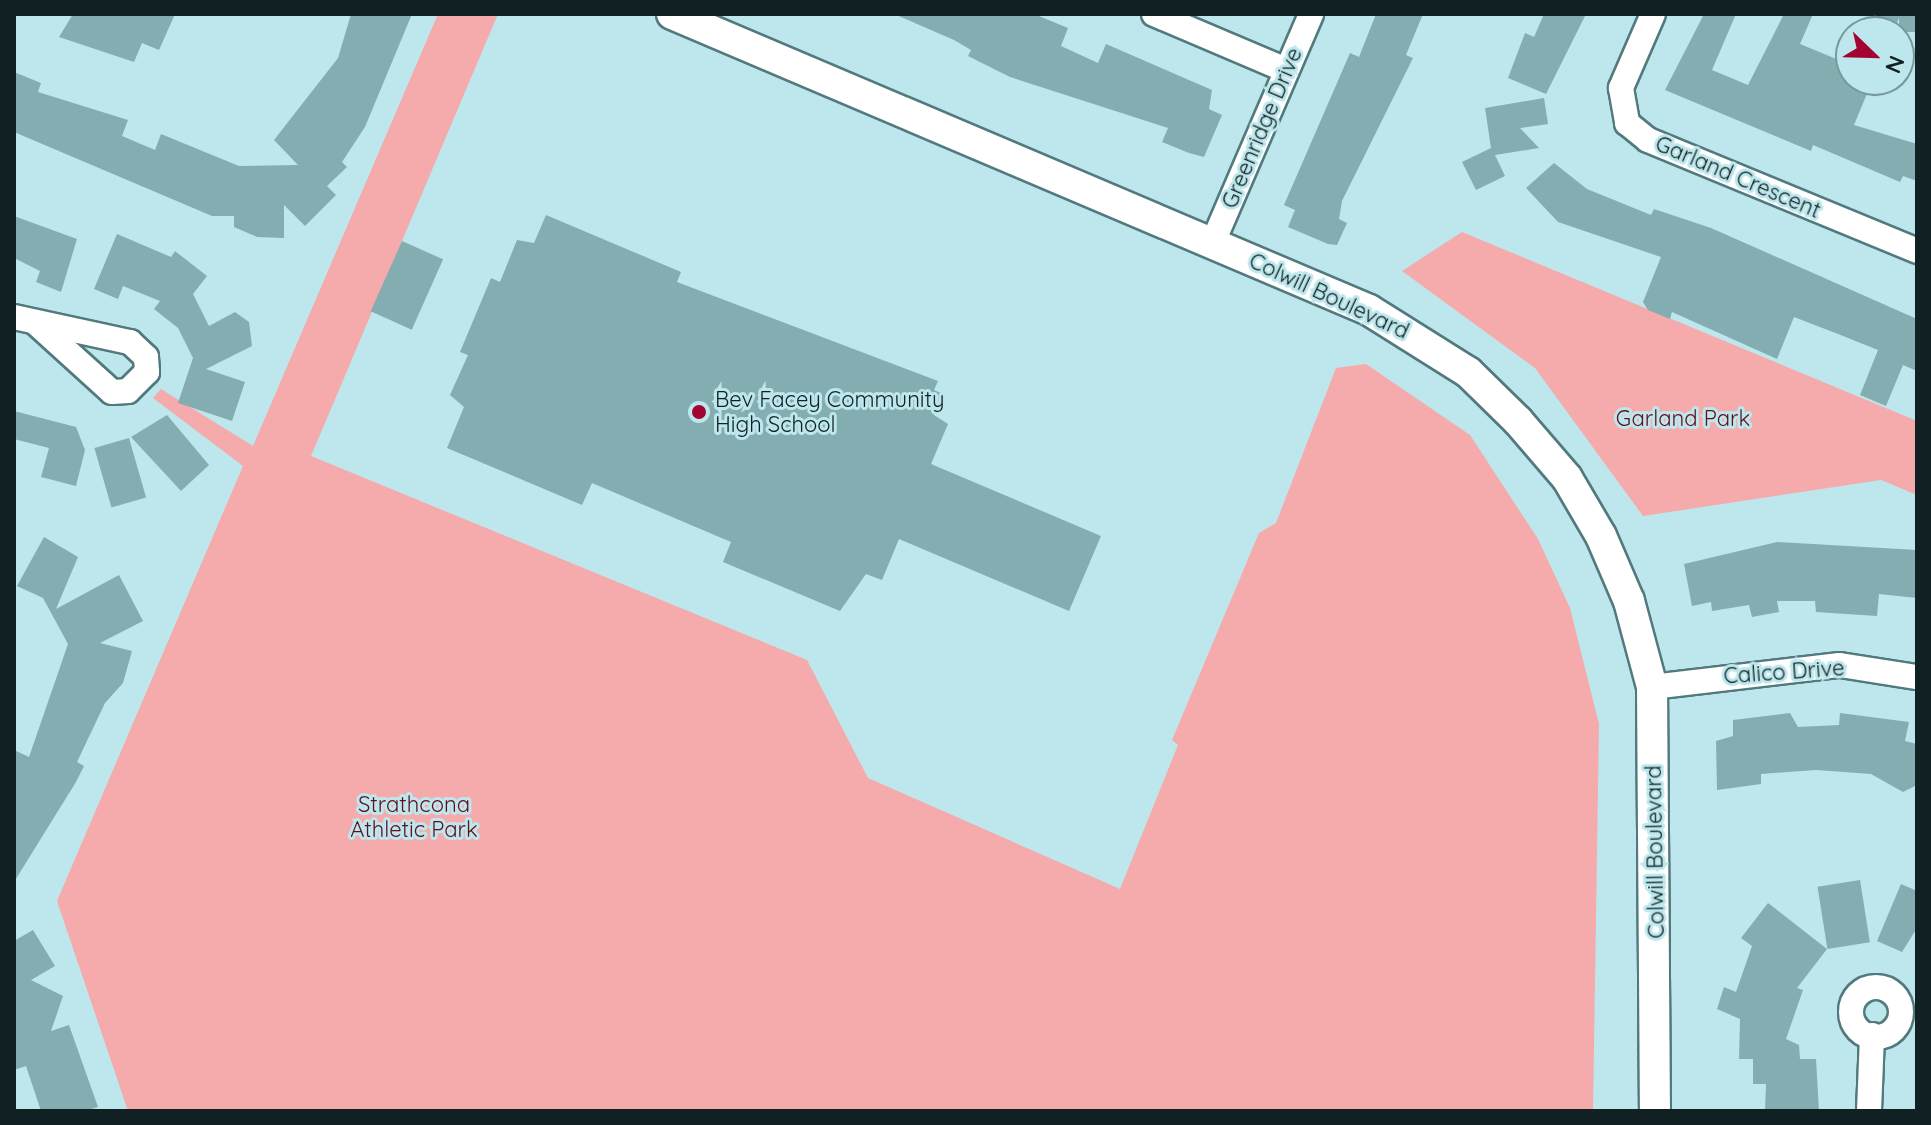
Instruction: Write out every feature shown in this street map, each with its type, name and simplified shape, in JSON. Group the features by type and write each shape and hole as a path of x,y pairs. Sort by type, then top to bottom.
{"street":[{"name":"Colwill Boulevard","path":"672,14 1213,242 1424,342 1518,421 1567,478 1601,536 1629,601 1652,687 1655,1111"},
{"path":"1154,14 1286,70"},
{"name":"Greenridge Drive","path":"1213,242 1311,14"},
{"name":"Garland Crescent","path":"1653,14 1621,88 1627,123 1648,140 1917,251"},
{"name":"Calico Drive","path":"1652,687 1840,665 1917,677"},
{"path":"1869,1111 1872,1035"}],"green space":[{"name":"Strathcona Athletic Park","path":"438,14 498,14 311,456 807,660 868,778 1120,889 1178,745 1172,740 1259,533 1276,523 1336,368 1366,364 1470,435 1538,539 1570,608 1599,724 1593,1111 128,1111 57,901 243,466 153,398 161,389 253,446"},
{"name":"Garland Park","path":"1462,232 1917,421 1917,495 1881,480 1643,516 1535,368 1402,271"}],"building":[{"path":"73,14 175,14 159,50 142,43 134,62 59,37"},
{"path":"351,14 412,14 365,127 342,162 347,167 327,186 336,195 305,226 284,205 284,238 257,237 234,227 234,216 212,216 14,132 14,72 41,83 38,92 128,120 122,136 155,150 161,134 239,166 298,165 274,140 338,58"},
{"path":"894,14 1034,14 1068,28 1061,46 1098,63 1106,44 1212,90 1209,109 1222,115 1204,157 1189,153 1162,142 1168,128 1010,77 968,56 971,50 954,40"},
{"path":"1376,14 1423,14 1406,55 1413,58 1342,201 1339,219 1347,223 1337,245 1328,244 1288,227 1295,210 1284,205 1350,53 1359,57"},
{"path":"1544,14 1586,14 1546,94 1508,78 1525,33 1534,37"},
{"path":"1704,14 1736,14 1712,70 1748,85 1784,14 1813,14 1800,44 1835,58 1835,96 1866,96 1854,125 1917,144 1917,181 1903,176 1900,182 1813,145 1811,151 1665,90"},
{"path":"1917,14 1917,32 1915,16 1876,16"},
{"path":"1544,98 1548,124 1520,128 1539,148 1495,155 1505,176 1476,190 1462,162 1491,148 1485,108"},
{"path":"1554,163 1587,189 1651,215 1654,209 1711,228 1917,319 1917,371 1903,365 1886,406 1860,395 1878,350 1794,317 1777,359 1672,312 1670,319 1648,310 1643,302 1661,257 1558,222 1526,188"},
{"name":"Bev Facey Community High School","path":"546,215 681,272 677,282 938,381 934,390 943,394 934,415 948,424 931,464 1101,536 1069,611 899,539 882,580 866,574 840,611 723,562 731,542 592,483 582,505 447,448 464,407 450,395 468,355 460,352 491,278 500,282 517,240 534,243"},
{"path":"14,216 77,239 61,292 36,282 40,271 14,258"},
{"path":"117,234 171,257 175,251 207,276 193,294 209,326 235,312 249,322 252,346 206,369 245,382 232,421 178,403 193,358 178,328 154,309 160,301 123,286 118,299 94,289"},
{"path":"402,241 443,259 412,330 371,311"},
{"path":"14,411 76,427 85,450 76,486 41,477 49,448 14,439"},
{"path":"167,415 209,465 181,491 131,437"},
{"path":"129,438 146,498 111,508 94,448"},
{"path":"44,537 78,557 56,609 119,575 143,621 100,643 132,651 123,683 105,703 77,762 84,766 76,782 14,882 14,750 29,757 68,644 43,598 17,586"},
{"path":"1777,542 1917,550 1917,598 1879,594 1877,616 1816,612 1815,601 1777,601 1779,612 1752,617 1749,605 1712,611 1711,602 1692,606 1684,564"},
{"path":"1790,713 1798,727 1839,725 1840,713 1909,722 1905,741 1917,744 1915,786 1903,792 1871,774 1816,770 1761,774 1761,784 1717,790 1716,741 1733,736 1733,720"},
{"path":"1860,880 1870,942 1827,949 1818,887"},
{"path":"1901,884 1917,891 1917,928 1902,952 1877,941"},
{"path":"1768,903 1827,949 1797,988 1803,990 1786,1039 1799,1045 1800,1059 1816,1059 1819,1111 1765,1111 1766,1084 1753,1084 1753,1059 1739,1059 1740,1019 1717,1009 1724,987 1736,992 1752,946 1741,938"},
{"path":"33,930 55,966 31,980 63,996 51,1031 69,1025 98,1107 85,1111 41,1111 26,1066 14,1070 14,941"}],"place":[{"name":"Bev Facey Community High School","path":"699,412"}]}
